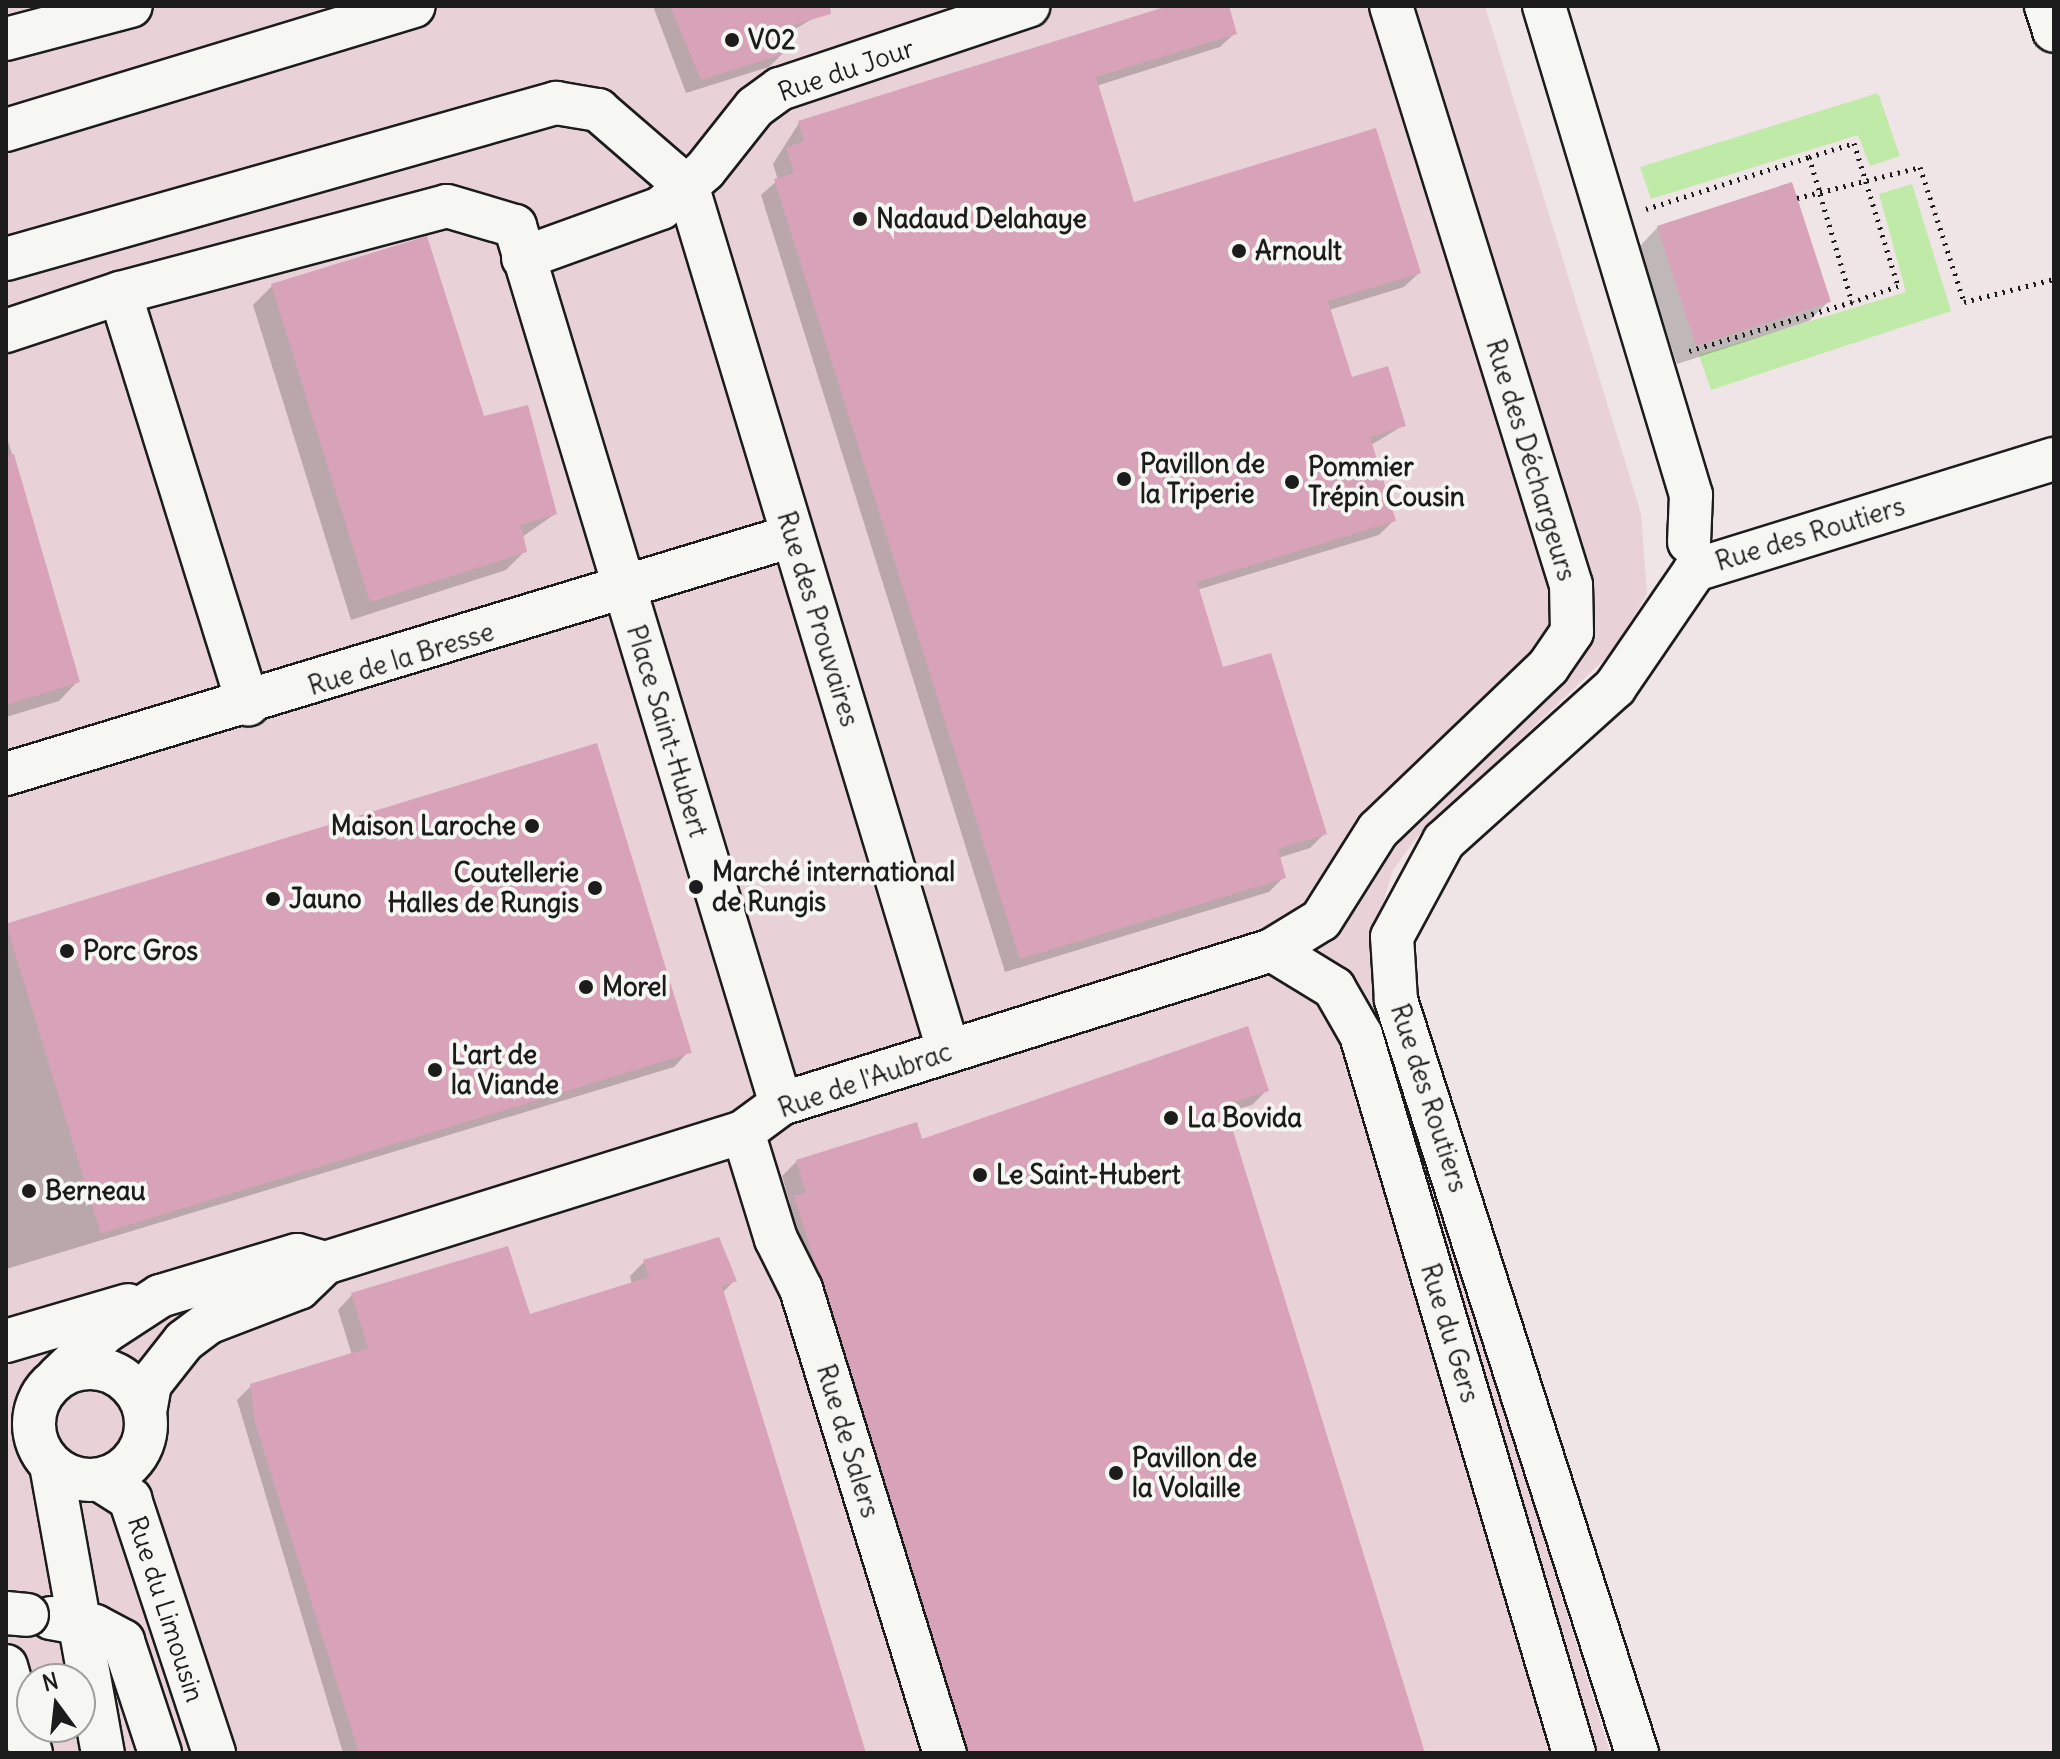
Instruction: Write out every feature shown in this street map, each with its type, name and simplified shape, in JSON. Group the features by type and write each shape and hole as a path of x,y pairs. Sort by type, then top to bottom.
{"street":[{"path":"6,24 29,6"},
{"path":"6,39 131,6"},
{"path":"6,130 414,6"},
{"name":"Rue des Déchargeurs","path":"1272,950 1321,920 1378,830 1548,667 1572,632 1571,585 1391,6"},
{"path":"1544,6 1691,495 1689,542"},
{"path":"2046,6 2054,31"},
{"name":"Rue du Jour","path":"523,258 635,221 688,188 755,107 780,89 1028,8"},
{"path":"6,259 556,103 598,110 688,188"},
{"name":"Rue des Prouvaires","path":"688,188 948,1049"},
{"name":"Place Saint-Hubert","path":"120,293 447,206 515,226 781,1104"},
{"path":"6,267 15,328 120,293 248,705"},
{"name":"Rue des Routiers","path":"1637,1753 1396,1000 1392,937 1444,841 1615,687 1695,570 2054,459"},
{"name":"Rue de la Bresse","path":"6,774 248,705 792,536"},
{"name":"Rue de l'Aubrac","path":"145,1411 150,1384 184,1341 208,1323 299,1288 325,1263 743,1132 781,1104 948,1049 1272,950"},
{"name":"Rue du Gers","path":"1272,950 1334,988 1361,1035 1574,1753"},
{"name":"Rue de Salers","path":"743,1132 776,1239 801,1289 945,1753"},
{"name":"Rue de l'Aubrac","path":"51,1384 105,1332 160,1296 297,1255 325,1263"},
{"path":"6,1341 160,1296"},
{"path":"6,1412 84,1368 111,1372 145,1411 134,1460 100,1480 64,1475 34,1459"},
{"path":"31,1663 29,1613 33,1420 51,1384"},
{"name":"Rue du Limousin","path":"100,1480 130,1499 214,1753"},
{"path":"29,1613 103,1753"},
{"path":"29,1613 123,1641 160,1753"},
{"path":"6,1666 31,1753"}],"path":[{"path":"1646,209 1854,143 1866,180 1898,286 1689,351"},
{"path":"1809,157 1852,302"},
{"path":"1797,198 1920,167 1964,302 2054,279"}],"shaded area":[{"name":"Marché international de Rungis","path":"6,6 1485,6 1641,513 1647,594 1612,652 1415,840 1393,870 1372,940 1388,1033 1610,1753 6,1753"}],"green space":[{"path":"1878,93 1900,156 1870,166 1858,135 1651,199 1640,167"},
{"path":"1912,184 1951,311 1711,390 1699,355 1906,292 1879,194"}],"building":[{"name":"V02","path":"670,6 830,6 831,14 779,29 786,53 701,80"},
{"name":"Pavillon de la Triperie","path":"1168,6 1229,6 1237,34 1096,77 1134,202 1376,128 1421,273 1328,301 1352,377 1388,366 1406,426 1370,437 1396,521 1197,582 1223,667 1271,653 1327,834 1278,849 1286,878 1020,959 774,179 794,173 786,148 804,141 798,121"},
{"path":"1792,182 1831,302 1696,346 1657,226"},
{"path":"427,236 484,416 528,405 557,514 521,525 527,552 370,602 271,284"},
{"path":"14,454 80,682 6,705 6,455"},
{"path":"597,743 692,1053 101,1234 6,924"},
{"name":"Pavillon de la Volaille","path":"1248,1026 1269,1091 1225,1105 1425,1753 968,1753 794,1196 806,1193 796,1160 917,1122 922,1139"},
{"path":"719,1237 737,1281 722,1286 866,1753 359,1753 255,1423 250,1384 368,1348 351,1293 508,1246 530,1314 649,1277 643,1260"}],"place":[{"name":"V02","path":"732,40"},
{"name":"Nadaud Delahaye","path":"860,219"},
{"name":"Arnoult","path":"1239,251"},
{"name":"Pavillon de la Triperie","path":"1124,479"},
{"name":"Pommier Trépin Cousin","path":"1292,482"},
{"name":"Maison Laroche","path":"532,826"},
{"name":"Marché international de Rungis","path":"696,887"},
{"name":"Coutellerie Halles de Rungis","path":"595,888"},
{"name":"Jauno","path":"273,899"},
{"name":"Porc Gros","path":"67,951"},
{"name":"Morel","path":"586,987"},
{"name":"L'art de la Viande","path":"435,1070"},
{"name":"La Bovida","path":"1171,1118"},
{"name":"Le Saint-Hubert","path":"980,1175"},
{"name":"Berneau","path":"29,1191"},
{"name":"Pavillon de la Volaille","path":"1116,1473"}]}
